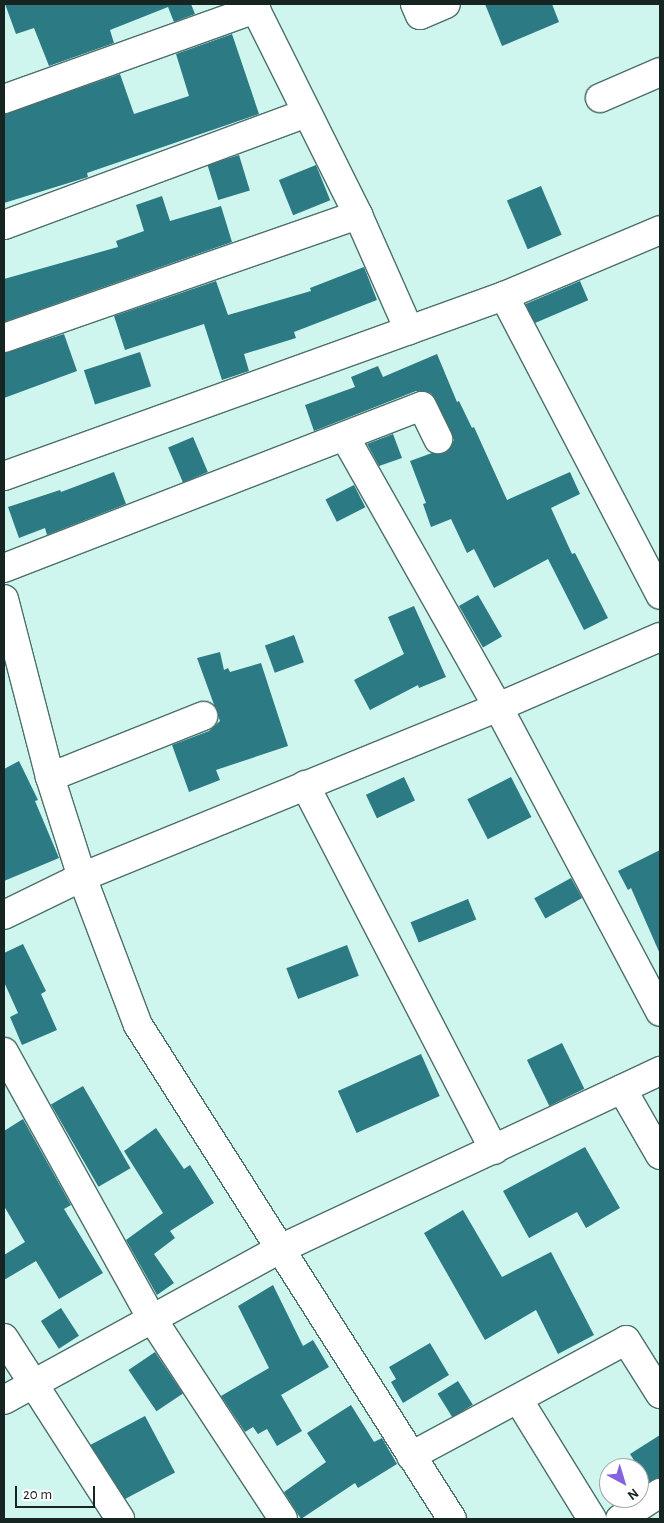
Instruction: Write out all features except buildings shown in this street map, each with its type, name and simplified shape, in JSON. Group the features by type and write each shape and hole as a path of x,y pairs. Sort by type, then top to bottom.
{"street":[{"path":"415,4 420,15 446,4"},
{"path":"4,99 254,6 358,214 409,330"},
{"path":"600,98 660,72"},
{"path":"4,225 307,113"},
{"path":"4,338 358,214"},
{"path":"4,476 504,296 659,232"},
{"path":"504,296 660,595"},
{"path":"4,568 422,406 438,439"},
{"path":"345,437 498,707 660,1012"},
{"path":"4,599 50,777 82,877 138,1025 452,1519"},
{"path":"4,914 82,877 498,707 660,637"},
{"path":"50,777 203,716"},
{"path":"305,785 494,1150"},
{"path":"4,1052 152,1317 283,1519"},
{"path":"4,1400 152,1317 280,1249 660,1071"},
{"path":"622,1089 660,1156"},
{"path":"4,1338 32,1385 120,1519"},
{"path":"411,1456 626,1340 660,1394"},
{"path":"518,1399 592,1519"},
{"path":"620,1519 660,1493"}]}
